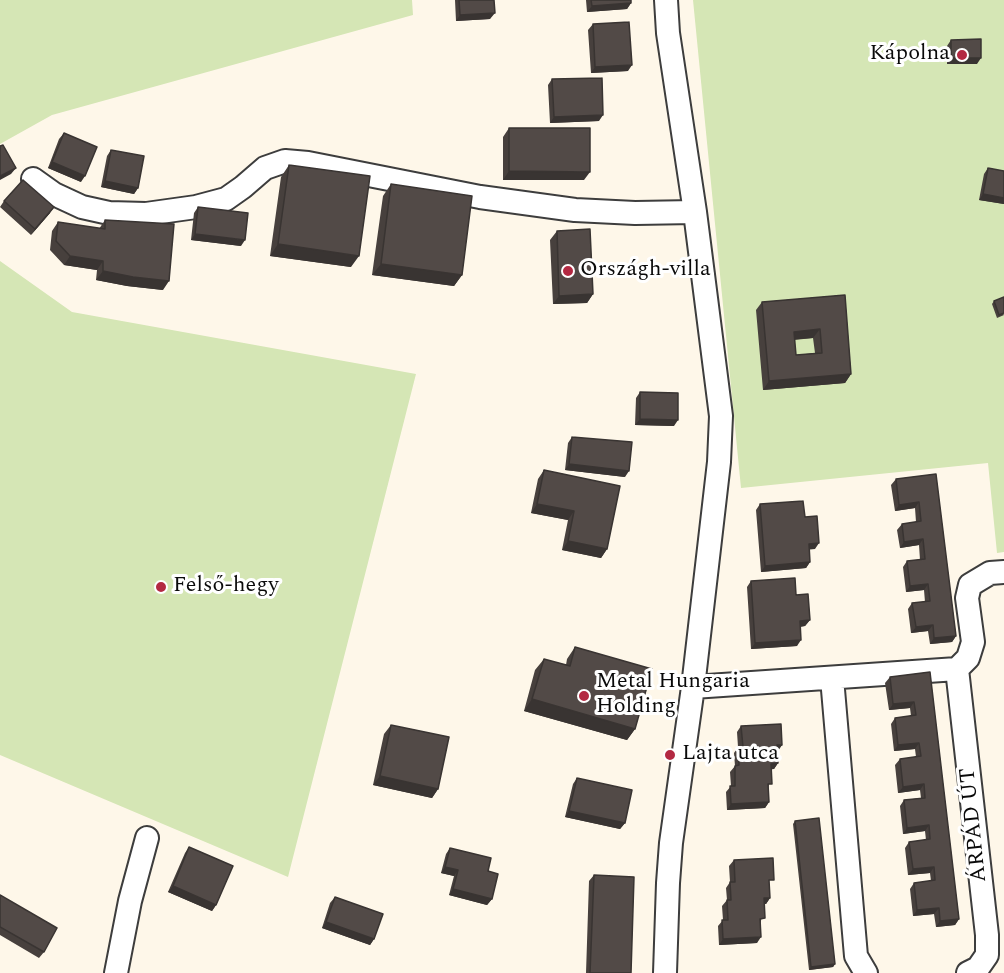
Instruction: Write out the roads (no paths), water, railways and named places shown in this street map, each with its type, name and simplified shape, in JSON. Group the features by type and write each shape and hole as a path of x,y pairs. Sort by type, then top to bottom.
{"street":[{"path":"665,973 671,843 693,687 719,462 721,416 695,212 668,33 666,0"},
{"path":"33,179 54,194 82,207 109,213 146,214 196,207 226,199 266,168 285,161 308,163 480,197 575,210 635,213 695,212"},
{"path":"693,687 957,669 968,658 973,642 967,598 970,585 990,573 1004,572"},
{"name":"ÁRPÁD ÚT","path":"957,669 987,935 987,955 978,968 968,973"},
{"path":"832,678 856,956 866,973"},
{"path":"116,973 130,901 147,838"}],"place":[{"name":"Kápolna","path":"962,55"},
{"name":"Országh-villa","path":"568,271"},
{"name":"Felső-hegy","path":"161,587"},
{"name":"Metal Hungaria Holding","path":"584,696"},
{"name":"Lajta utca","path":"670,755"}]}
